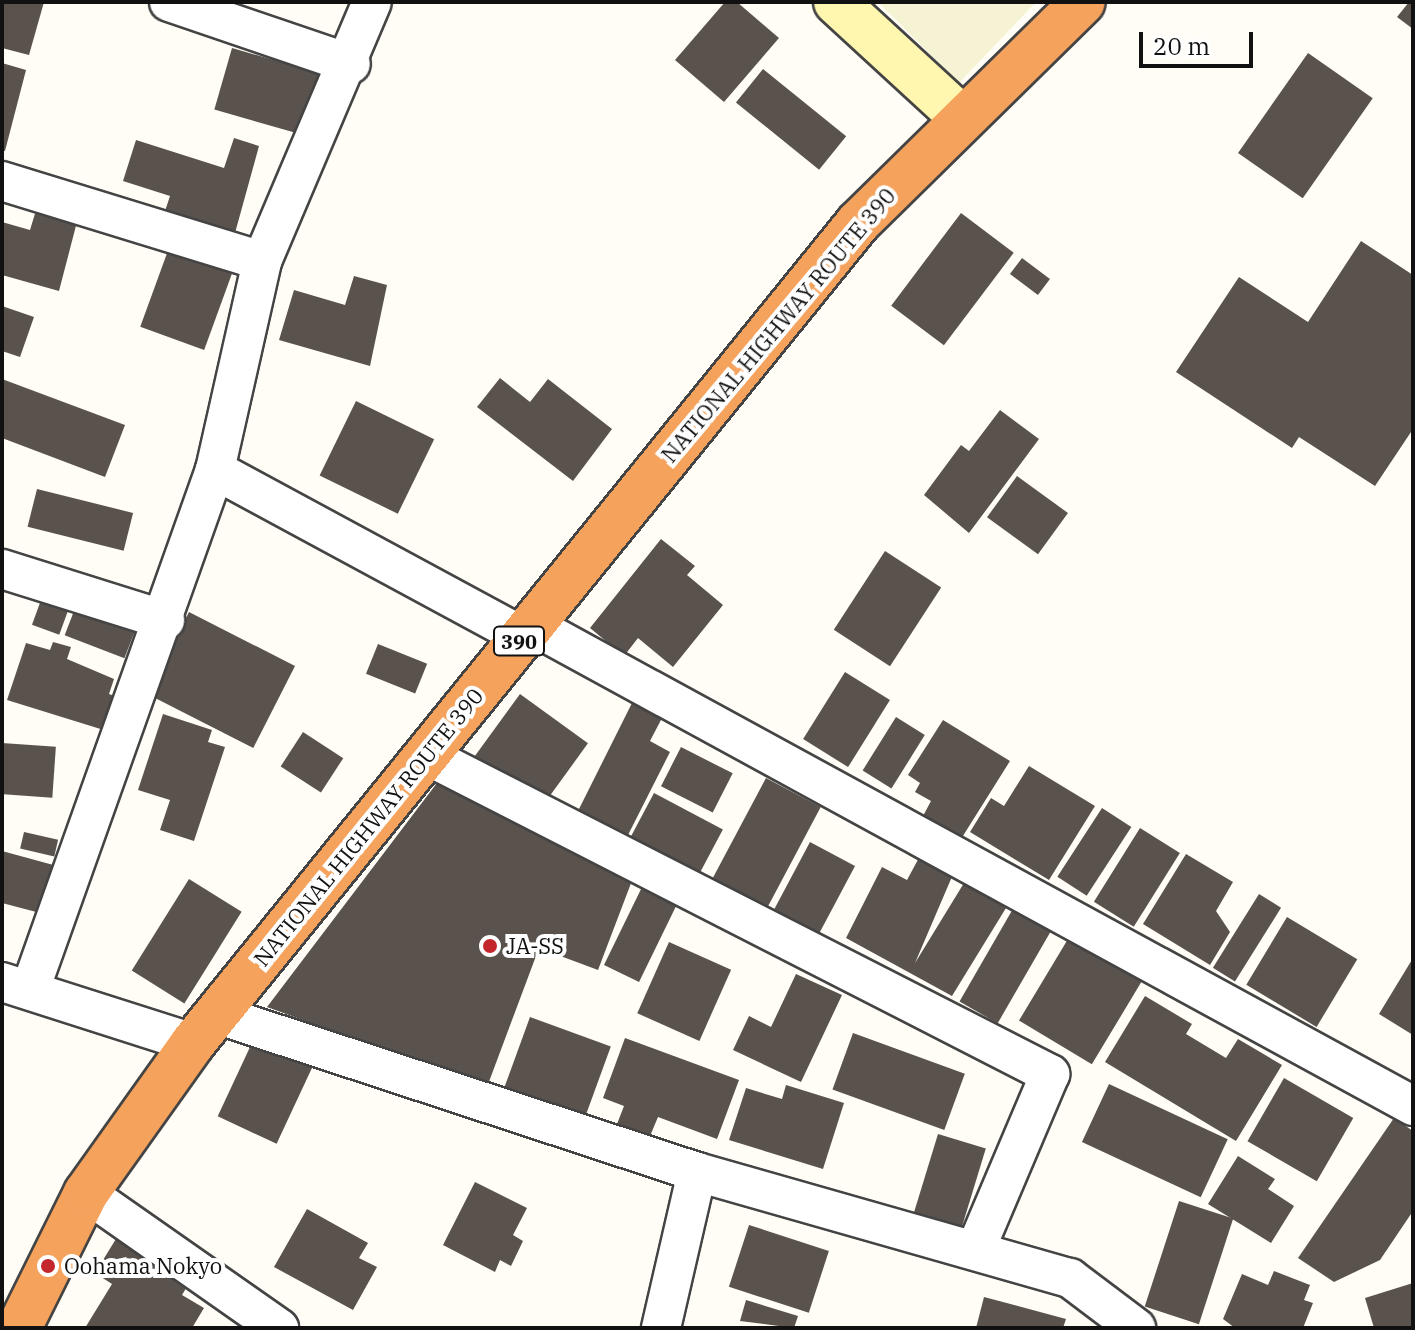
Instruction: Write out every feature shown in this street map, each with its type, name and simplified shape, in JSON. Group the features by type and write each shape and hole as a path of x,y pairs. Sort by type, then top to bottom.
{"highway":[{"name":"NATIONAL HIGHWAY ROUTE 390","path":"19,1328 86,1193 205,1028 858,223 960,116 1083,2"}],"street":[{"path":"169,2 351,64"},
{"path":"372,2 351,64 262,261 215,470 165,620 16,986 205,1028 697,1172 976,1248 1070,1278 1136,1328"},
{"path":"836,2 960,116"},
{"path":"2,181 262,261"},
{"path":"215,470 527,631 1413,1106"},
{"path":"2,569 165,620"},
{"path":"428,756 1050,1074 976,1248"},
{"path":"661,1328 697,1172"},
{"path":"86,1193 279,1328"}],"shaded area":[{"path":"878,2 1036,2 959,83"}],"building":[{"path":"2,2 44,2 29,55 2,48"},
{"path":"725,2 737,2 779,38 724,102 675,60"},
{"path":"1409,2 1413,2 1413,29 1397,17"},
{"path":"232,48 327,75 310,137 214,110"},
{"path":"1308,53 1373,98 1303,198 1238,153"},
{"path":"2,63 26,70 5,151 2,150"},
{"path":"763,69 846,136 819,170 736,102"},
{"path":"234,138 259,146 235,233 165,211 170,196 123,181 136,140 224,168"},
{"path":"37,207 78,218 59,291 2,275 2,222 30,230"},
{"path":"961,213 1014,253 944,345 891,306"},
{"path":"1361,241 1413,275 1413,429 1375,486 1299,437 1292,448 1176,372 1239,277 1308,322"},
{"path":"170,245 234,268 204,350 140,327"},
{"path":"1022,258 1050,279 1038,295 1010,274"},
{"path":"354,276 387,285 370,366 279,340 294,290 345,305"},
{"path":"2,306 34,317 20,357 2,351"},
{"path":"500,378 530,402 548,379 612,429 573,481 477,407"},
{"path":"2,379 125,425 105,477 2,438"},
{"path":"356,401 434,439 398,514 320,476"},
{"path":"1000,410 1039,439 969,533 924,495 961,445 969,451"},
{"path":"1017,476 1068,513 1038,554 987,517"},
{"path":"37,489 133,513 124,551 28,527"},
{"path":"661,539 695,566 687,575 723,605 673,667 638,638 624,656 590,628"},
{"path":"885,551 941,587 890,666 834,630"},
{"path":"45,589 72,599 59,635 32,625"},
{"path":"79,598 139,621 124,658 65,635"},
{"path":"189,612 295,666 253,748 147,694"},
{"path":"53,642 71,647 67,659 114,679 109,694 118,697 107,731 7,700 26,643 50,650"},
{"path":"378,644 427,664 415,694 366,674"},
{"path":"845,672 890,700 848,767 803,739"},
{"path":"520,694 588,743 540,810 472,760"},
{"path":"632,703 662,718 650,741 670,752 628,835 578,811"},
{"path":"163,714 212,730 208,742 225,747 194,841 160,830 170,800 138,790"},
{"path":"896,717 925,735 891,788 863,770"},
{"path":"943,720 1010,761 961,839 923,816 931,801 915,792 920,783 908,775"},
{"path":"303,732 343,758 321,793 281,766"},
{"path":"2,743 56,747 52,798 2,794"},
{"path":"681,747 733,773 713,813 661,786"},
{"path":"1029,766 1095,806 1049,880 970,832 991,798 1004,806"},
{"path":"766,778 821,807 764,914 709,885"},
{"path":"440,779 633,878 598,970 539,948 487,1087 267,1007"},
{"path":"654,793 723,830 697,879 628,842"},
{"path":"1102,808 1131,827 1087,896 1057,877"},
{"path":"1140,828 1180,853 1134,927 1094,902"},
{"path":"24,832 58,840 54,856 20,849"},
{"path":"810,842 855,866 819,934 774,910"},
{"path":"2,851 57,866 44,914 2,903"},
{"path":"921,854 954,872 915,963 964,883 1006,908 952,996 846,938 882,867 907,880"},
{"path":"1186,854 1233,882 1216,911 1230,932 1210,965 1143,924"},
{"path":"189,879 242,912 184,1003 132,971"},
{"path":"643,885 678,902 639,982 604,965"},
{"path":"1259,894 1281,908 1235,982 1213,968"},
{"path":"1014,907 1052,929 998,1023 960,1001"},
{"path":"1287,917 1357,959 1317,1027 1246,985"},
{"path":"1071,934 1144,978 1092,1064 1019,1021"},
{"path":"669,942 731,970 699,1041 637,1013"},
{"path":"1413,958 1413,1035 1379,1014"},
{"path":"796,974 842,995 801,1082 733,1050 749,1016 771,1027"},
{"path":"1145,996 1192,1024 1186,1034 1226,1058 1238,1039 1282,1065 1236,1141 1105,1062"},
{"path":"530,1017 611,1046 583,1123 502,1094"},
{"path":"257,1032 316,1059 277,1144 218,1116"},
{"path":"853,1033 965,1074 944,1130 832,1089"},
{"path":"625,1038 739,1080 717,1139 658,1117 650,1136 617,1124 624,1106 603,1098"},
{"path":"1284,1078 1353,1118 1317,1181 1248,1141"},
{"path":"1109,1084 1228,1139 1201,1197 1082,1142"},
{"path":"786,1085 844,1103 823,1169 729,1140 746,1088 782,1099"},
{"path":"1394,1118 1413,1131 1413,1211 1380,1260 1334,1282 1298,1258"},
{"path":"938,1134 986,1149 958,1239 910,1225"},
{"path":"1238,1156 1275,1179 1268,1189 1294,1206 1271,1243 1208,1204"},
{"path":"475,1182 527,1208 513,1235 523,1241 511,1266 500,1260 495,1272 443,1245"},
{"path":"1179,1201 1233,1219 1199,1324 1145,1307"},
{"path":"307,1209 368,1243 359,1258 377,1267 353,1310 274,1267"},
{"path":"749,1225 829,1251 809,1313 729,1287"},
{"path":"119,1234 188,1285 182,1295 204,1308 192,1328 85,1328 112,1284 95,1273"},
{"path":"1274,1271 1310,1285 1304,1300 1313,1303 1303,1328 1235,1328 1223,1319 1242,1274 1268,1285"},
{"path":"1413,1283 1413,1328 1374,1328 1365,1298"},
{"path":"984,1297 1066,1319 1063,1328 976,1328"},
{"path":"746,1300 798,1316 794,1328 740,1321"}],"place":[{"name":"JA-SS","path":"490,946"},
{"name":"Oohama Nokyo","path":"48,1266"}]}
